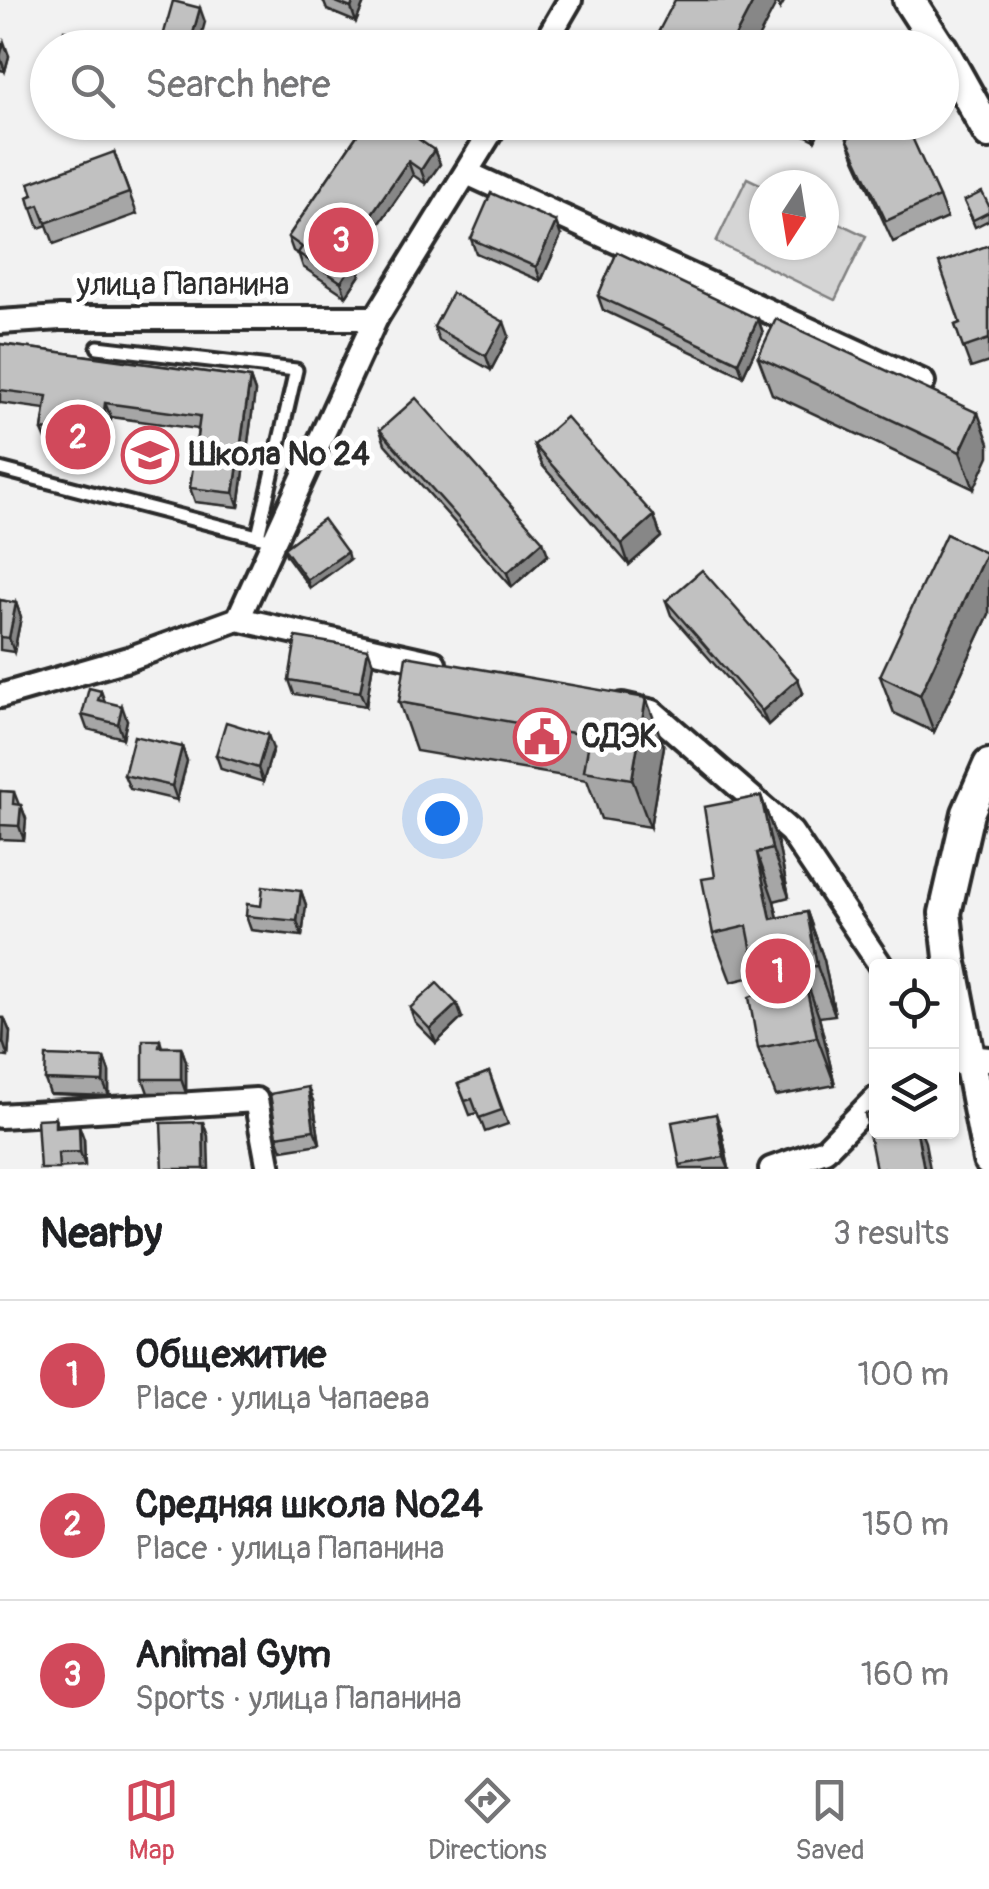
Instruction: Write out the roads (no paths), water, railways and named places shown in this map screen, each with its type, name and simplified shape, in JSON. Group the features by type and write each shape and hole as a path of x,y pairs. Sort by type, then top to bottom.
{"street":[{"path":"552,30 570,0"},
{"path":"909,0 929,30"},
{"path":"959,80 989,134"},
{"path":"238,618 266,538 376,318 486,140"},
{"path":"467,173 923,382"},
{"name":"улица Папанина","path":"0,322 60,318 376,318"},
{"path":"0,696 128,659 238,618 450,666"},
{"path":"604,700 653,712 790,832 877,959"},
{"path":"950,959 945,912 968,813 989,765"},
{"path":"959,1015 989,1160"},
{"path":"0,1116 256,1100 269,1169"},
{"path":"771,1169 824,1150 869,1105"}],"lane":[{"path":"0,469 266,538 296,370 98,347"}],"place":[{"name":"Animal Gym","path":"341,240"},
{"name":"Средняя школа №24","path":"78,437"},
{"name":"Школа № 24","path":"150,455"},
{"name":"СДЭК","path":"542,737"},
{"name":"Общежитие","path":"778,971"}]}
